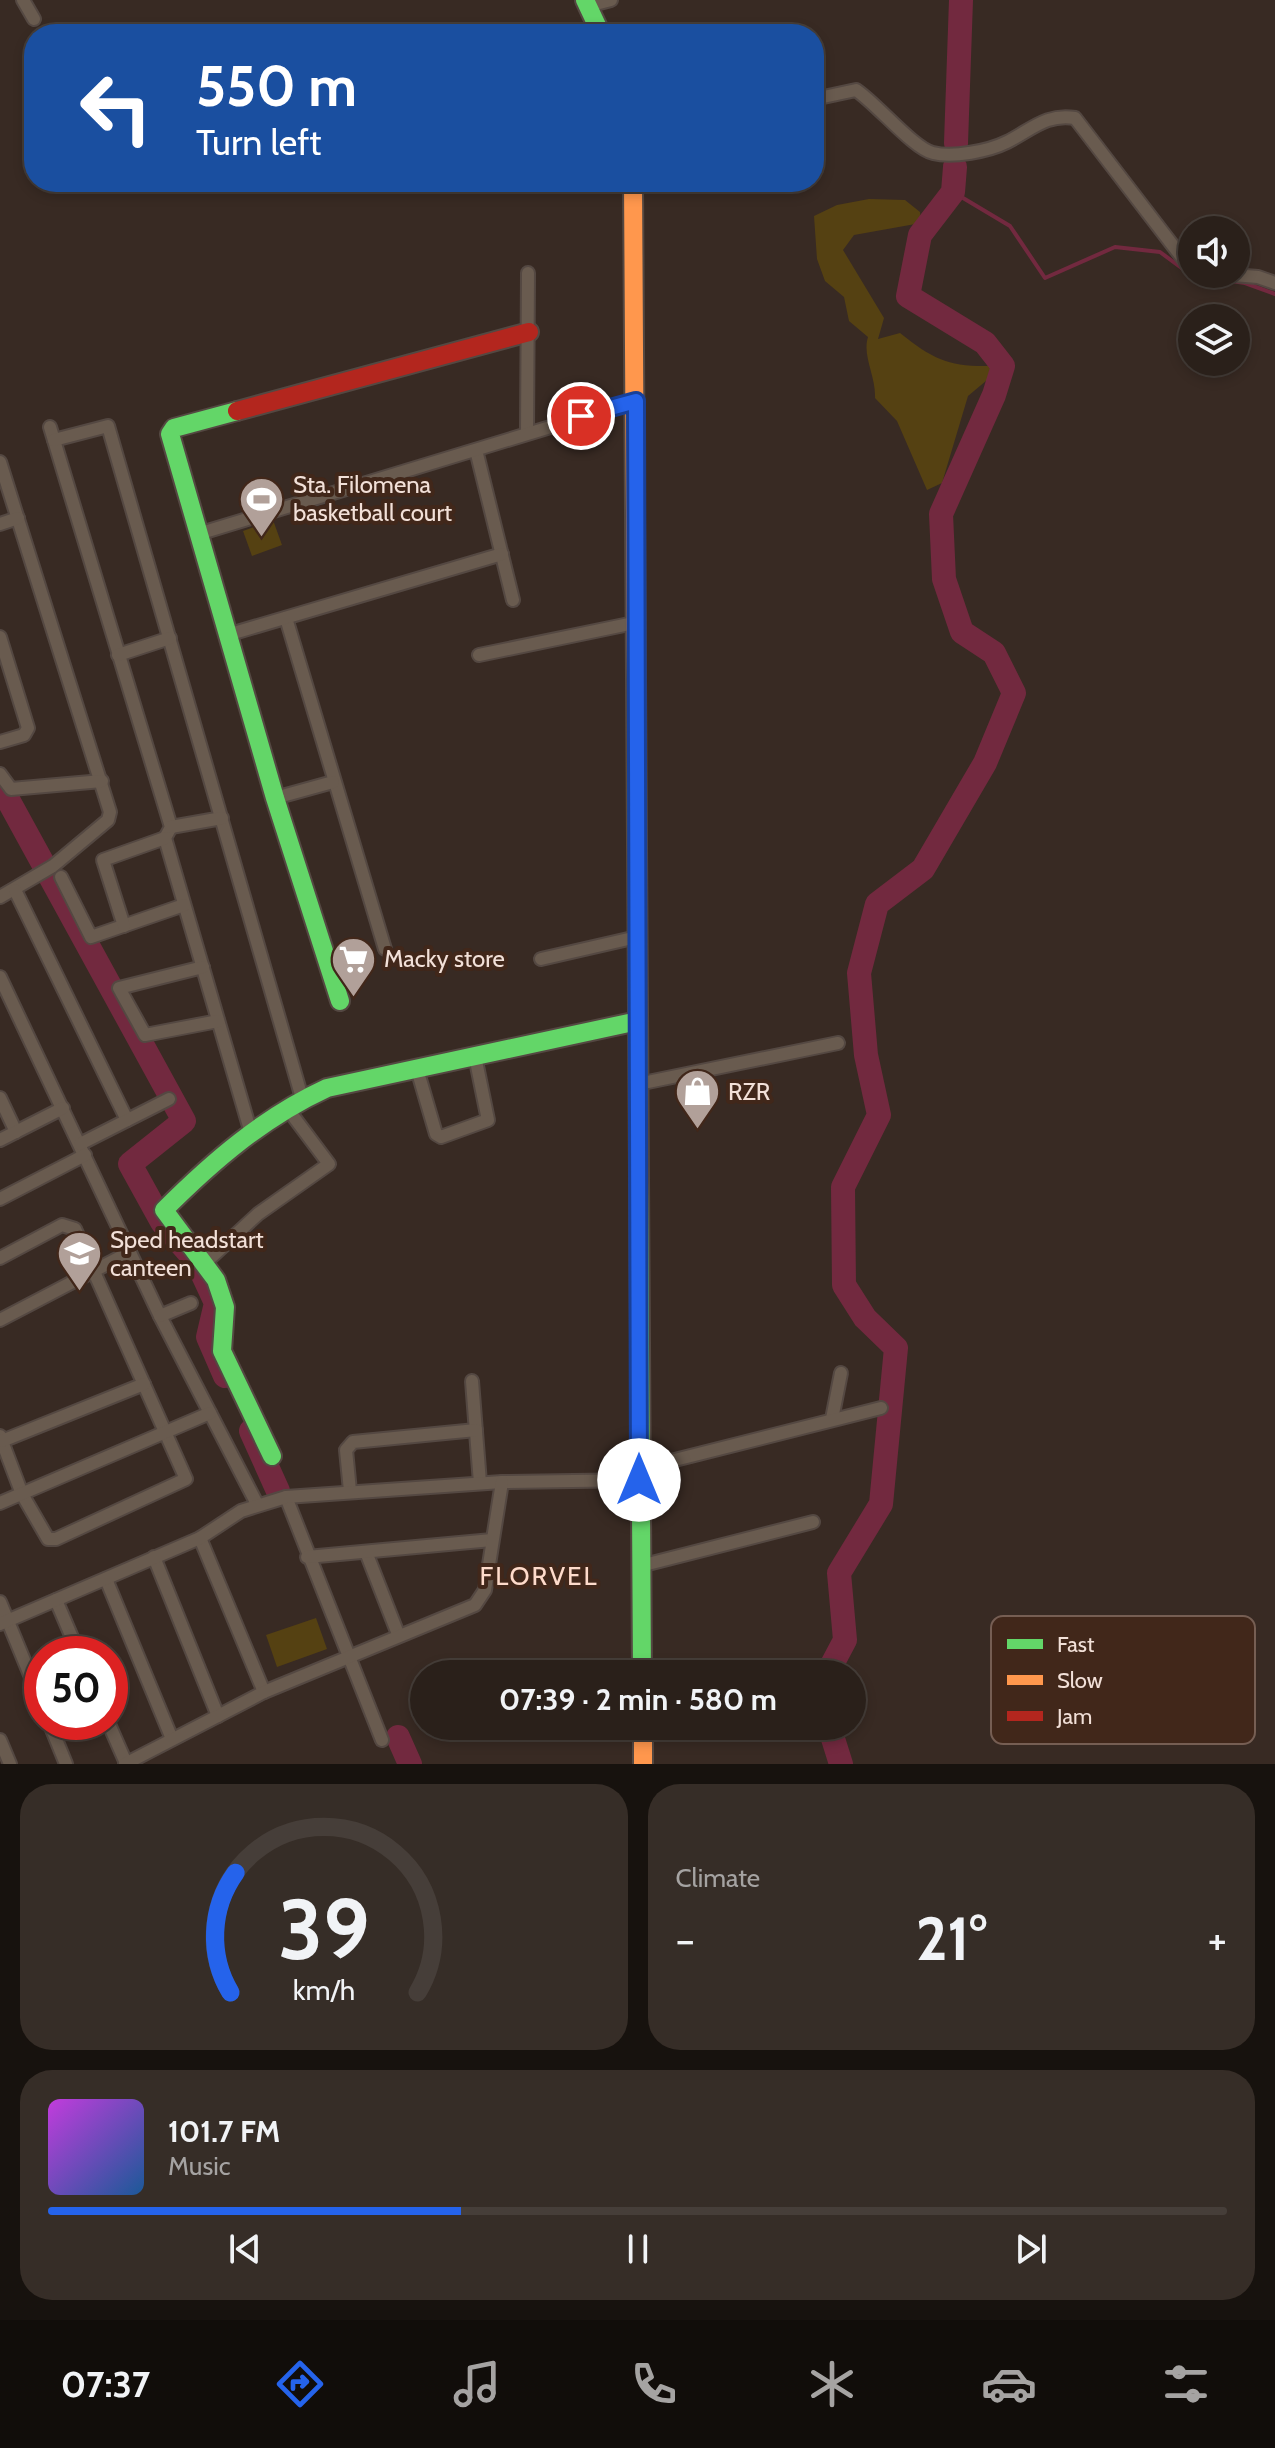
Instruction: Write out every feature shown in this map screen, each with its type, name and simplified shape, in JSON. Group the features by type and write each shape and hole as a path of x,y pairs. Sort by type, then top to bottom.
{"street":[{"path":"23,0 34,19"},
{"path":"596,24 586,3 611,0"},
{"path":"824,97 856,90 879,106 912,142 933,153 975,151 1005,143 1037,122 1062,116 1075,118 1178,252"},
{"path":"633,192 642,1660"},
{"path":"527,431 528,273"},
{"path":"1250,276 1275,283"},
{"path":"340,1001 275,798 170,434 174,428 529,332"},
{"path":"198,534 476,450 527,431 636,401"},
{"path":"205,1263 258,1214 328,1166 328,1162 295,1103 222,818 108,426 52,434 118,655 168,832 184,905 251,1133"},
{"path":"476,450 513,600"},
{"path":"0,463 110,812 108,820 52,872 0,897"},
{"path":"0,524 18,518"},
{"path":"227,635 502,554"},
{"path":"286,618 385,949"},
{"path":"479,655 634,623"},
{"path":"0,637 28,728 24,735 0,742"},
{"path":"118,655 170,638"},
{"path":"0,774 11,789 102,781"},
{"path":"275,798 333,782"},
{"path":"124,926 103,860 168,832 222,818"},
{"path":"52,872 91,937 184,905"},
{"path":"15,890 127,1120"},
{"path":"541,959 637,937"},
{"path":"203,967 119,988 145,1035 218,1021"},
{"path":"0,977 160,1316 257,1504"},
{"path":"272,1456 222,1351 218,1336 225,1308 205,1263 164,1210 251,1133 295,1103 327,1088 638,1021"},
{"path":"638,1084 838,1043"},
{"path":"417,1069 436,1134 441,1137 488,1120 475,1056"},
{"path":"0,1098 16,1132"},
{"path":"0,1199 127,1120 169,1099"},
{"path":"0,1140 63,1108"},
{"path":"0,1258 62,1225 75,1229 93,1272 144,1384 186,1479 56,1539 42,1535 22,1494 1,1438 144,1384"},
{"path":"0,1320 130,1252"},
{"path":"160,1316 191,1303"},
{"path":"832,1419 841,1373"},
{"path":"472,1381 480,1483"},
{"path":"4,1622 200,1538 257,1504 286,1497 350,1491 639,1475 832,1419 881,1408"},
{"path":"0,1503 210,1413"},
{"path":"350,1491 346,1450 353,1442 476,1430"},
{"path":"115,1740 125,1764 264,1692 398,1634 475,1605 482,1598 502,1482"},
{"path":"286,1497 307,1557 382,1740"},
{"path":"640,1566 813,1522"},
{"path":"200,1538 264,1692"},
{"path":"307,1557 492,1540"},
{"path":"366,1552 398,1634"},
{"path":"154,1557 218,1716"},
{"path":"106,1579 172,1739"},
{"path":"56,1600 71,1636"},
{"path":"0,1602 4,1622 24,1665"},
{"path":"0,1740 5,1758"},
{"path":"56,1740 66,1764"},
{"path":"643,1740 643,1764"}],"shaded area":[{"path":"869,199 905,200 920,212 921,223 854,235 843,250 884,318 878,339 900,333 943,360 964,365 992,366 993,375 968,396 942,483 927,490 897,421 875,398 867,351 868,337 849,321 844,297 825,281 817,259 814,216 837,205"},
{"name":"Sta. Filomena basketball court","path":"273,520 282,545 252,556 243,531"},
{"path":"316,1618 327,1649 277,1667 266,1635"}],"waterway":[{"path":"956,143 961,0"},
{"path":"834,1660 845,1640 839,1573 881,1504 896,1348 865,1318 844,1285 843,1187 879,1115 866,1055 859,973 877,904 923,869 985,763 1014,693 994,653 962,632 944,579 941,514 994,395 1003,366 985,343 908,296 920,235 953,192 955,167"},
{"path":"953,192 1010,226 1045,278 1115,247 1160,252 1191,275 1245,283 1275,294"},
{"path":"0,785 184,1121 130,1164 162,1222 197,1262 216,1303 208,1337 225,1376"},
{"path":"251,1431 278,1491"},
{"path":"398,1737 410,1764"},
{"path":"833,1740 841,1764"}],"traffic: fast":[{"path":"585,0 596,24"},
{"path":"237,411 174,428 170,434 275,798 340,1001"},
{"path":"636,679 642,1660"},
{"path":"272,1456 222,1351 225,1307 216,1280 164,1210 201,1174 261,1126 327,1088 638,1021"}],"traffic: slow":[{"path":"633,192 636,679"},
{"path":"643,1740 643,1764"}],"traffic: jam":[{"path":"237,411 529,332"}],"place":[{"name":"Sta. Filomena basketball court","path":"262,538"},
{"name":"Macky store","path":"353,998"},
{"name":"RZR","path":"697,1131"},
{"name":"Sped headstart canteen","path":"79,1293"}],"district":[{"name":"FLORVEL","path":"539,1576"}],"route":[{"path":"581,416 636,401 634,647 639,1480"}]}
